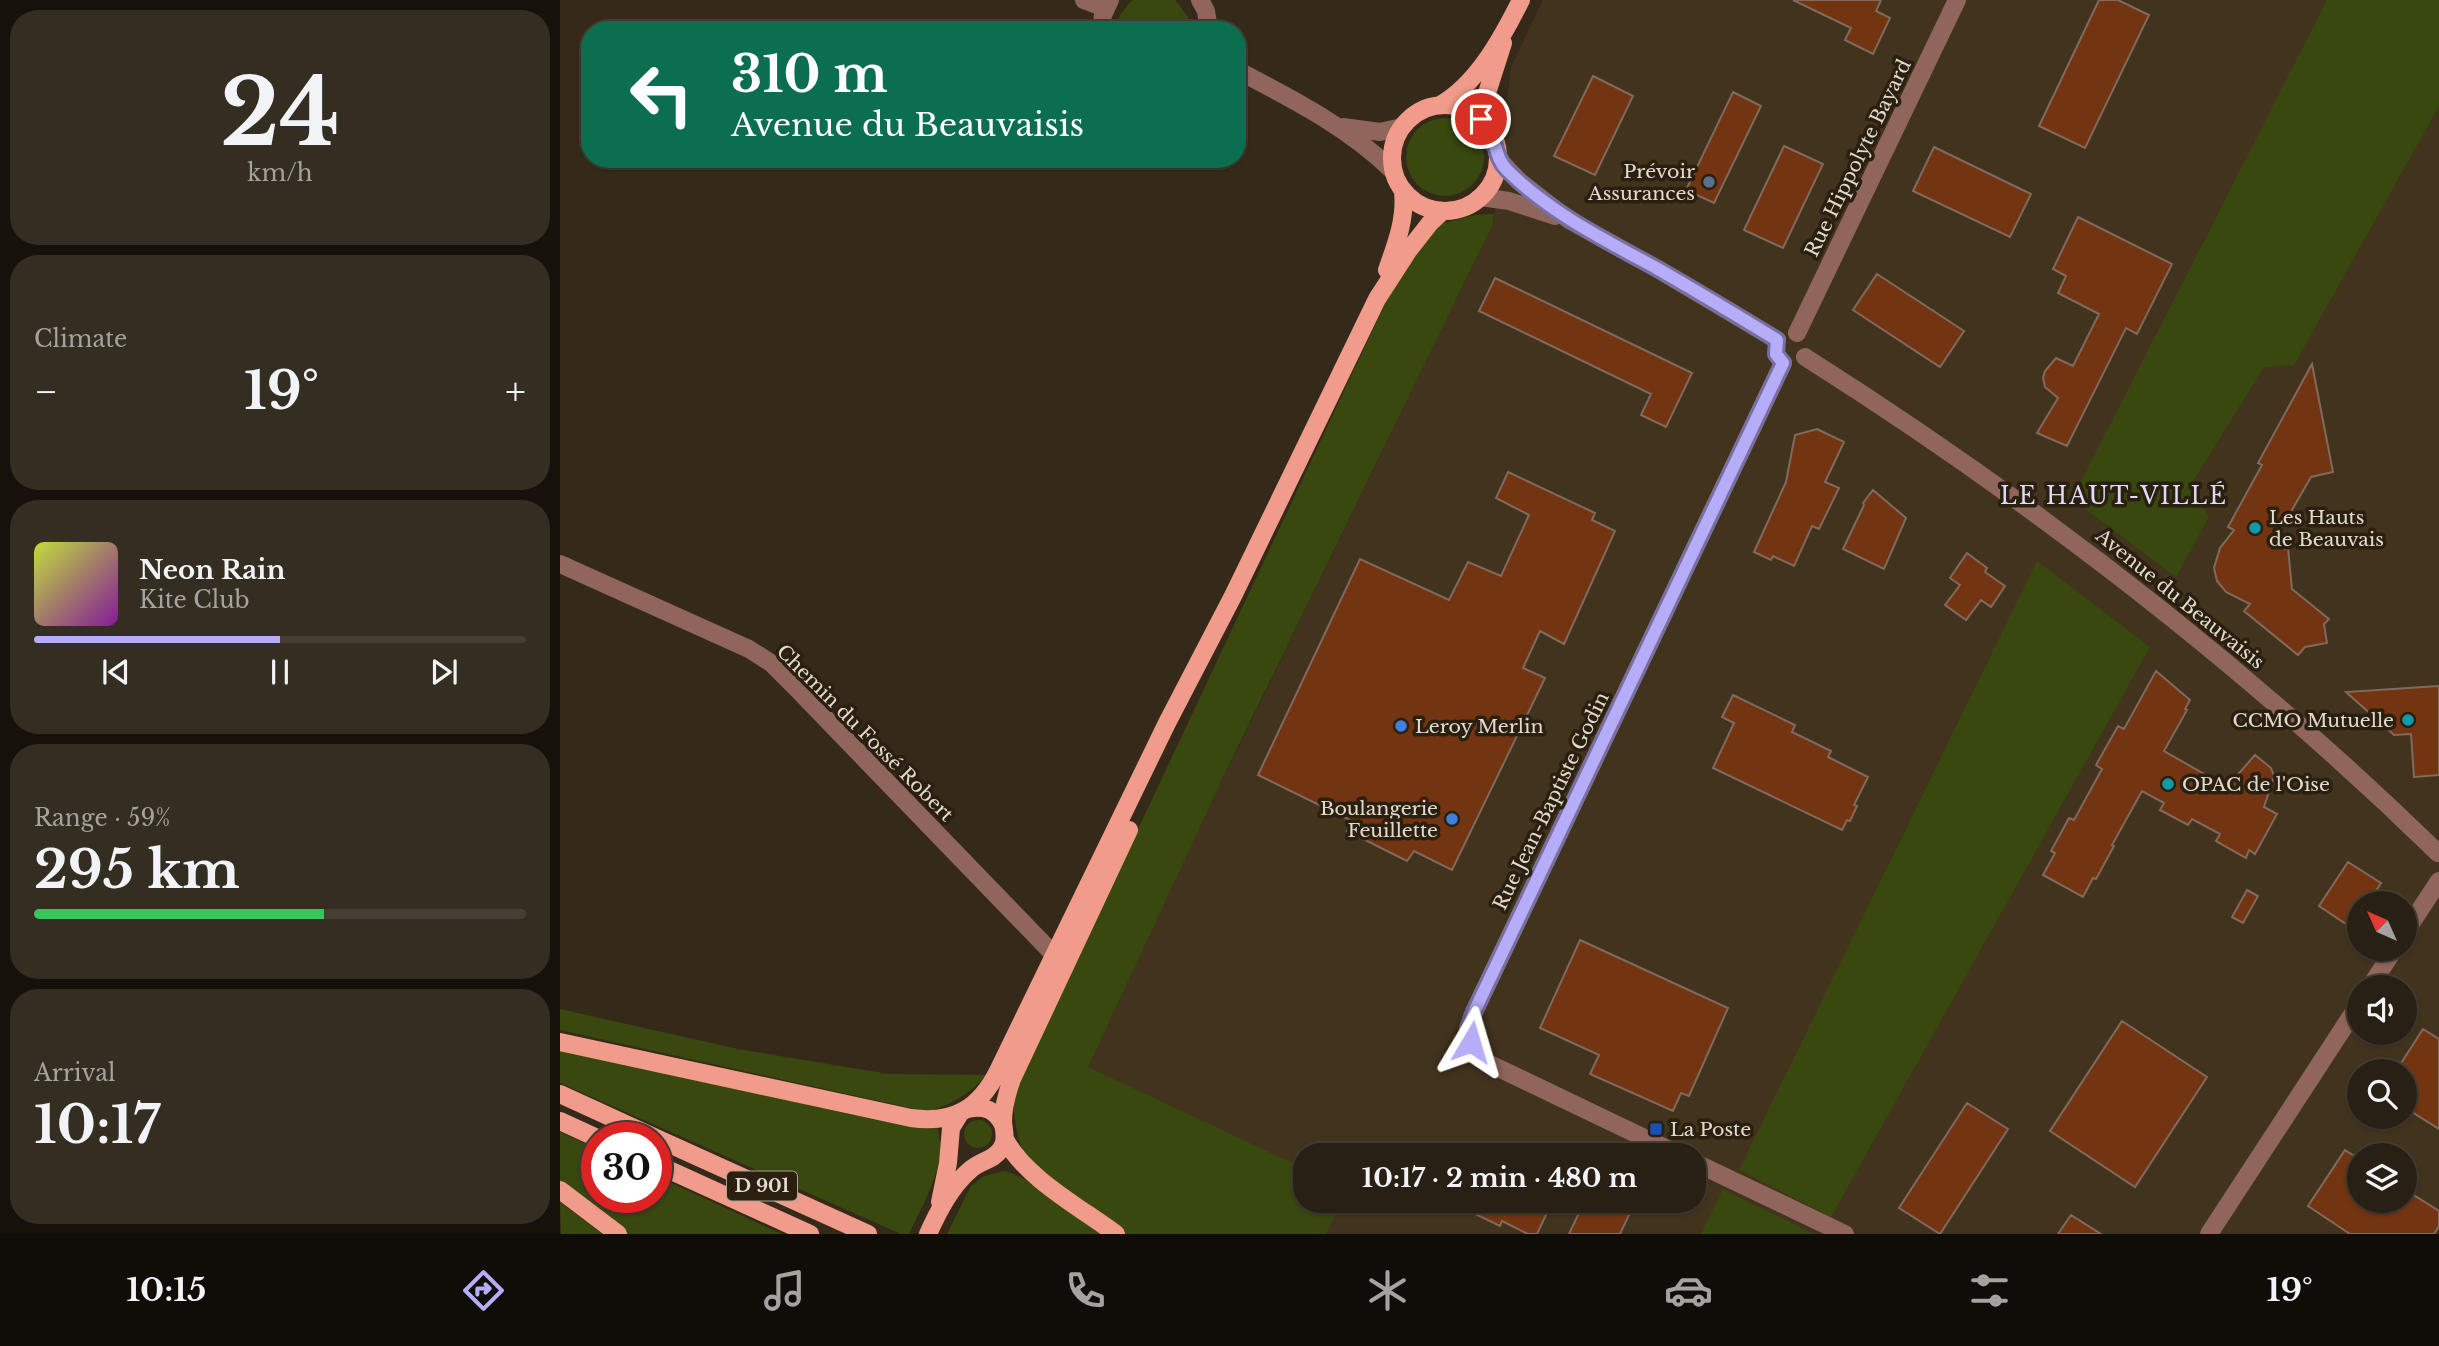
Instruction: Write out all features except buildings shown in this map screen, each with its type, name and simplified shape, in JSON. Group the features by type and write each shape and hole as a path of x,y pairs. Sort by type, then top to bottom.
{"main road":[{"path":"1377,299 1403,221 1403,192 1393,171 1392,148 1402,127 1418,112 1440,105 1468,83 1512,18 1521,0"},
{"path":"1486,125 1487,93 1512,18"},
{"path":"1403,192 1421,206 1443,211 1463,208 1481,197 1493,180 1498,159 1496,145 1486,125 1475,114 1462,108 1440,105"},
{"path":"936,1217 947,1173 952,1126 995,1078 1060,961 1211,652 1233,596 1377,299 1423,231 1443,211"},
{"path":"928,1234 936,1217 965,1174 982,1161 996,1155 1004,1132 1006,1098 1012,1079 1060,961"},
{"path":"560,1042 911,1118 933,1120 981,1107 998,1116 1016,1158 1029,1171 1116,1234"},
{"name":"D 901","path":"560,1094 621,1122"},
{"path":"560,1121 581,1131"},
{"path":"951,1139 962,1157 971,1161 982,1161"},
{"name":"D 901","path":"672,1145 868,1234"},
{"name":"D 901","path":"672,1171 810,1234"},
{"path":"560,1190 618,1234"}],"street":[{"path":"1084,0 1108,4 1103,21"},
{"path":"1200,0 1208,21"},
{"name":"Rue Hippolyte Bayard","path":"1797,333 1957,0"},
{"path":"1246,75 1338,126 1393,171"},
{"path":"1338,126 1371,132 1402,127"},
{"path":"1498,159 1519,181 1569,220 1777,340"},
{"path":"1481,197 1509,201 1569,220"},
{"path":"1786,333 1797,333 1807,343 1805,357 1796,365 1783,363 1776,354 1777,340 1786,333"},
{"name":"Avenue du Beauvaisis","path":"1805,357 1941,445 2118,574 2256,686 2438,852"},
{"name":"Rue Jean-Baptiste Godin","path":"1655,1143 1488,1063 1473,1049 1468,1028 1783,363"},
{"name":"Chemin du Fossé Robert","path":"560,564 749,649 771,663 1060,961"},
{"path":"2417,914 2439,879 2433,865 2438,852"},
{"path":"2209,1234 2347,1022"},
{"path":"1706,1168 1845,1234"}],"shaded area":[{"path":"1543,0 2439,0 2439,1234 1001,1234 1493,224 1511,67"}],"green space":[{"path":"1132,0 1175,0 1189,21 1118,21"},
{"path":"2327,0 2439,0 2439,106 2294,365 2264,367 2190,486 2209,517 2176,577 2072,499"},
{"path":"1437,118 1453,118 1467,124 1478,135 1484,149 1484,165 1478,179 1467,190 1453,196 1437,196 1423,190 1412,179 1406,165 1406,149 1412,135 1423,124"},
{"path":"1494,214 1493,224 1228,767 1088,1067 1293,1163 1293,1213 1336,1213 1326,1234 1126,1234 1033,1168 1020,1143 1012,1097 1393,287 1437,225 1475,215"},
{"path":"2037,561 2150,647 1831,1217 1739,1170"},
{"path":"560,1009 738,1049 889,1074 986,1075 960,1098 928,1112 560,1030"},
{"path":"560,1048 853,1115 937,1127 940,1154 928,1195 909,1234 901,1234 672,1133 672,1122 648,1122 560,1083"},
{"path":"978,1120 988,1124 992,1134 988,1144 978,1148 968,1144 964,1134 968,1124"},
{"path":"560,1132 581,1142 581,1200 560,1184"},
{"path":"1005,1171 1028,1180 1103,1234 947,1234 971,1186 984,1176"},
{"path":"672,1183 782,1234 626,1234 598,1213 672,1213"},
{"path":"1723,1189 1814,1234 1701,1234"},
{"path":"560,1202 602,1234 561,1234"}],"place":[{"name":"Prévoir Assurances","path":"1709,182"},
{"name":"Les Hauts de Beauvais","path":"2255,528"},
{"name":"CCMO Mutuelle","path":"2408,720"},
{"name":"Leroy Merlin","path":"1401,726"},
{"name":"OPAC de l'Oise","path":"2168,784"},
{"name":"Boulangerie Feuillette","path":"1452,819"},
{"name":"La Poste","path":"1656,1129"}],"district":[{"name":"LE HAUT-VILLÉ","path":"2114,496"}],"route":[{"path":"1471,1042 1468,1028 1470,1020 1783,363 1776,354 1777,340 1569,220 1519,181 1498,159 1494,137 1481,119"}]}
